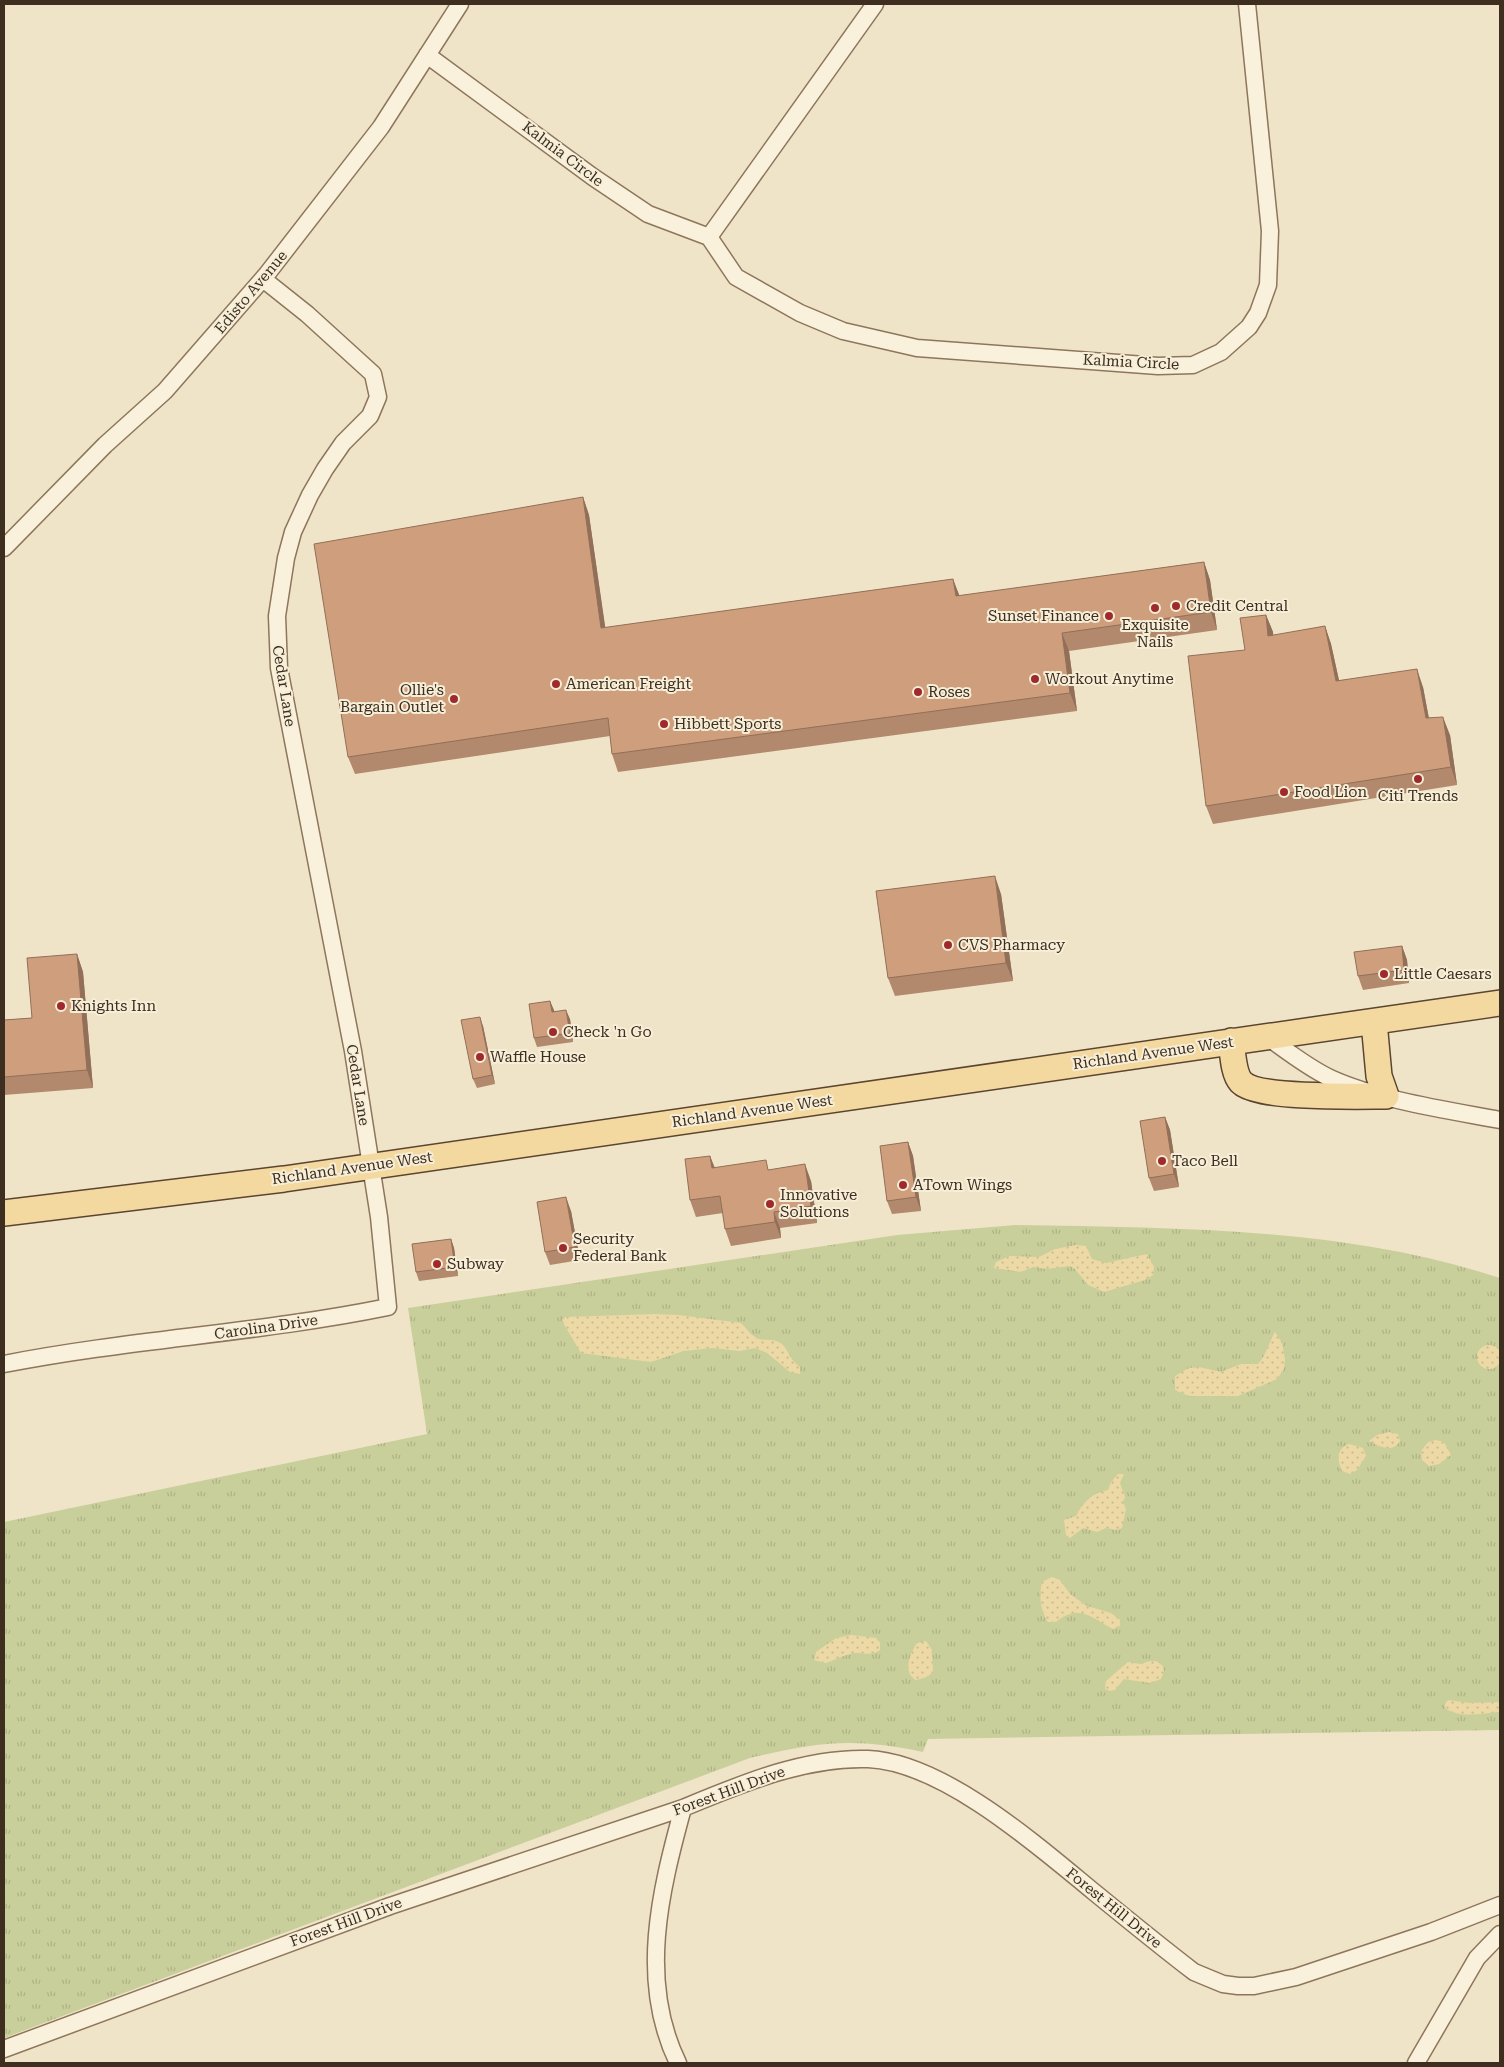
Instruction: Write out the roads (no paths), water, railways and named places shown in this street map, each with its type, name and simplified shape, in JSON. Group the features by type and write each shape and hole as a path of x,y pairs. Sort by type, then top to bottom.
{"main road":[{"name":"Richland Avenue West","path":"4,1213 370,1166 1500,1003"},
{"path":"1231,1041 1238,1078 1250,1088 1297,1095 1386,1096 1379,1076 1374,1022"}],"street":[{"name":"Edisto Avenue","path":"4,548 105,445 165,391 263,279 381,127 460,4"},
{"path":"709,237 875,4"},
{"name":"Kalmia Circle","path":"427,55 593,177 648,214 709,237 736,277 800,313 843,331 917,348 1158,366 1193,365 1208,360 1221,352 1249,326 1258,313 1268,285 1270,231 1247,4"},
{"name":"Cedar Lane","path":"263,279 307,314 373,374 378,397 370,416 343,443 325,468 303,507 286,558 277,616 279,668 353,1051 370,1166"},
{"path":"1266,1036 1305,1064 1348,1085 1386,1096 1500,1120"},
{"name":"Carolina Drive","path":"4,1364 68,1352 223,1333 388,1307 379,1217 370,1166"},
{"name":"Forest Hill Drive","path":"4,2049 390,1906 683,1808 744,1783 798,1767 851,1759 870,1759 906,1766 964,1794 1022,1832 1194,1972 1223,1984 1254,1986 1296,1977 1431,1932 1500,1905"},
{"path":"678,2063 662,2017 656,1984 656,1933 668,1862 683,1808"},
{"path":"1416,2063 1477,1958 1500,1934"}],"place":[{"name":"Credit Central","path":"1176,606"},
{"name":"Exquisite Nails","path":"1155,608"},
{"name":"Sunset Finance","path":"1109,616"},
{"name":"Workout Anytime","path":"1035,679"},
{"name":"American Freight","path":"556,684"},
{"name":"Roses","path":"918,692"},
{"name":"Ollie's Bargain Outlet","path":"454,699"},
{"name":"Hibbett Sports","path":"664,724"},
{"name":"Citi Trends","path":"1418,779"},
{"name":"Food Lion","path":"1284,792"},
{"name":"CVS Pharmacy","path":"948,945"},
{"name":"Little Caesars","path":"1384,974"},
{"name":"Knights Inn","path":"61,1006"},
{"name":"Check 'n Go","path":"553,1032"},
{"name":"Waffle House","path":"480,1057"},
{"name":"Taco Bell","path":"1162,1161"},
{"name":"ATown Wings","path":"903,1185"},
{"name":"Innovative Solutions","path":"770,1204"},
{"name":"Security Federal Bank","path":"563,1248"},
{"name":"Subway","path":"437,1264"}]}
